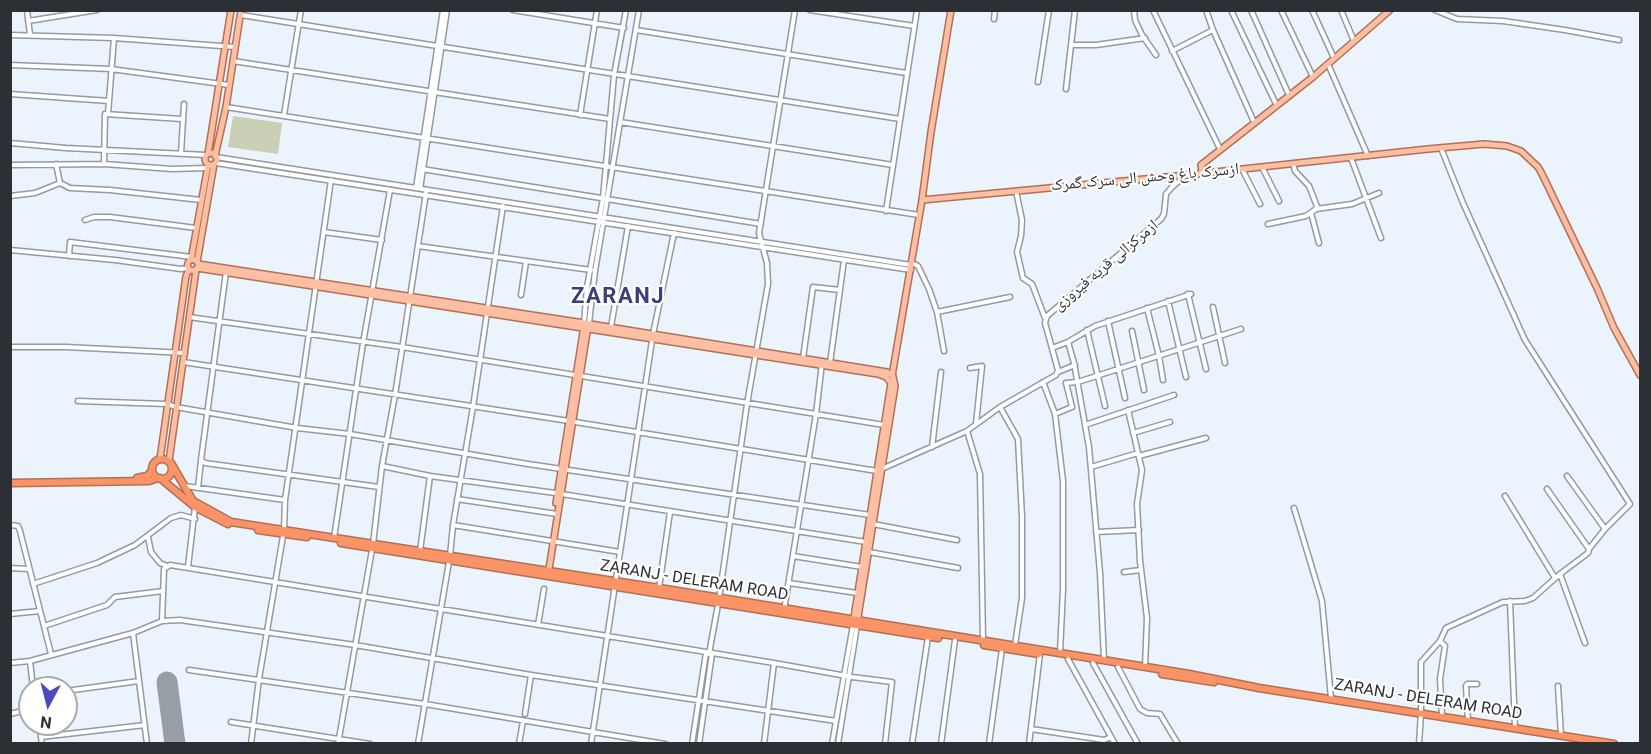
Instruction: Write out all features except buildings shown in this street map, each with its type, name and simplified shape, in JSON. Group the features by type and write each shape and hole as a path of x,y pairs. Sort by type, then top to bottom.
{"highway":[{"path":"160,459 170,462 172,469 165,478 148,481 10,481 143,477 152,471 153,465 160,459"},
{"name":"ZARANJ - DELERAM ROAD","path":"170,462 193,501 231,522 784,612 1104,660 1228,680 1238,684"},
{"path":"152,471 159,478"},
{"name":"ZARANJ - DELERAM ROAD","path":"159,478 195,507 232,526 334,538 372,546 420,551 450,558"},
{"name":"ZARANJ - DELERAM ROAD","path":"616,584 659,588 718,601"},
{"name":"ZARANJ - DELERAM ROAD","path":"855,622 1002,649 1331,698 1614,744"}],"main road":[{"path":"213,162 205,160 231,10"},
{"path":"855,622 869,552 891,378 920,215 951,10"},
{"path":"1202,173 1200,165 1313,77 1390,10"},
{"path":"170,462 195,263 213,162 226,107 241,13"},
{"name":"ازسرک باغ وحش الی سرک گمرک","path":"922,200 1484,144 1507,146 1521,152 1538,167 1614,328 1641,375"},
{"path":"207,155 213,162"},
{"path":"160,459 186,276 195,263 196,228 201,200 213,162"},
{"path":"189,269 188,263 195,263 244,273 822,363 891,378"},
{"path":"195,263 226,272 244,273"},
{"path":"586,326 611,327 653,337"},
{"path":"546,573 586,326"},
{"path":"757,353 878,370 891,378 895,386 870,515 855,622"}],"street":[{"path":"27,10 30,35"},
{"path":"28,21 97,10"},
{"path":"284,115 301,10"},
{"path":"418,190 445,10"},
{"path":"513,10 624,28"},
{"path":"580,115 597,10"},
{"path":"605,199 604,167 614,75 626,10"},
{"path":"586,326 592,271 613,168 639,10"},
{"path":"692,744 718,601 747,404 768,284 767,263 759,232 795,10"},
{"path":"810,10 914,26"},
{"path":"886,211 917,10"},
{"path":"994,19 995,10"},
{"path":"1038,82 1049,10"},
{"path":"1066,90 1075,10"},
{"path":"1134,10 1135,20 1156,55"},
{"path":"1153,10 1220,149"},
{"path":"1206,10 1254,122"},
{"path":"1231,10 1276,104"},
{"path":"1251,10 1289,95"},
{"path":"1281,10 1313,77"},
{"path":"1311,10 1334,58"},
{"path":"1341,10 1354,41"},
{"path":"1435,10 1457,20 1503,21 1618,40"},
{"path":"241,13 439,47 900,119"},
{"path":"636,30 906,73"},
{"path":"1172,51 1213,30"},
{"path":"10,35 114,38 236,47"},
{"path":"104,164 105,114 108,114 114,38"},
{"path":"1071,45 1096,45 1145,38"},
{"path":"233,60 610,119"},
{"path":"1327,63 1368,156"},
{"path":"10,65 111,69 229,85"},
{"path":"10,94 109,101"},
{"path":"181,153 184,104"},
{"path":"226,107 920,215"},
{"path":"108,114 182,119"},
{"path":"620,122 893,165"},
{"path":"418,190 425,139"},
{"path":"10,143 207,155"},
{"path":"1419,744 1421,662 1440,641 1448,627 1496,605 1510,601 1530,600 1588,553 1589,549 1630,503 1525,340 1441,148"},
{"path":"1351,158 1382,238"},
{"path":"213,162 390,190 418,190"},
{"path":"10,165 104,164 172,169 213,162 333,175 503,206 602,219 628,226 911,266"},
{"path":"56,164 60,183"},
{"path":"1293,164 1295,171 1309,186 1318,209"},
{"path":"1262,167 1279,201"},
{"path":"422,169 761,224"},
{"path":"1242,169 1260,204"},
{"path":"251,744 284,532 285,500 333,175"},
{"name":"ازمرکزالی قریه فیروزی","path":"1058,372 1045,319 1161,219 1169,190 1187,175"},
{"path":"10,196 35,193 60,183 70,188 201,200"},
{"path":"334,538 363,342 390,190"},
{"path":"1016,191 1022,220 1018,256 1023,278 1032,284 1045,319"},
{"path":"426,192 844,260 918,266 937,312 944,351"},
{"path":"338,741 372,546 382,466 426,192"},
{"path":"1268,224 1306,216 1318,209 1352,204 1379,193"},
{"path":"418,744 450,558 453,525 503,206"},
{"path":"1311,213 1319,243"},
{"path":"85,220 94,217 110,217 196,228"},
{"path":"611,327 628,226"},
{"path":"324,232 382,240"},
{"path":"591,744 653,337 674,233"},
{"path":"69,256 70,242 195,263"},
{"path":"418,246 592,271"},
{"path":"10,250 189,269"},
{"path":"830,363 844,260"},
{"path":"521,295 526,262"},
{"path":"198,488 226,272"},
{"path":"803,358 813,287 840,290"},
{"path":"1052,348 1108,321 1190,294 1206,369"},
{"path":"937,312 1010,297"},
{"path":"1168,301 1186,377"},
{"path":"1213,307 1225,363"},
{"path":"1147,308 1163,380"},
{"path":"188,317 402,347 884,425"},
{"path":"1108,321 1125,398"},
{"path":"1055,414 1072,407 1066,383 1098,376 1241,329"},
{"path":"1088,330 1105,406"},
{"path":"1132,331 1144,390"},
{"path":"1068,342 1075,365 1091,467 1100,573 1104,660"},
{"path":"10,347 66,346 185,353"},
{"path":"183,362 571,421 740,450 879,469 968,431 1000,407 1058,372 1075,365"},
{"path":"784,612 822,363"},
{"path":"970,368 982,366 976,424"},
{"path":"932,447 941,372"},
{"path":"1043,382 1055,414 1063,481 1063,589 1060,654"},
{"path":"1085,425 1174,395"},
{"path":"78,401 167,404 297,428 350,434 870,515"},
{"path":"1000,407 1018,439 1022,517 1022,598 1015,646"},
{"path":"1128,410 1142,470 1138,490 1141,570 1147,618 1145,667"},
{"path":"1134,433 1170,422"},
{"path":"968,431 980,474 983,641"},
{"path":"1091,467 1206,438"},
{"path":"201,460 205,464 379,487"},
{"path":"382,466 430,476 866,542"},
{"path":"420,551 430,476"},
{"path":"1567,476 1605,530"},
{"path":"185,486 285,500"},
{"path":"1548,489 1589,549"},
{"path":"1505,496 1555,578"},
{"path":"457,499 556,514"},
{"path":"188,567 195,507"},
{"path":"1294,508 1322,601 1331,698"},
{"path":"659,588 669,512"},
{"path":"33,584 97,563 135,545 171,518 181,515 195,519"},
{"path":"873,524 957,540"},
{"path":"10,525 18,526 20,531 51,654"},
{"path":"453,525 620,552"},
{"path":"1096,532 1139,531"},
{"path":"148,537 151,552 160,563 167,566 188,567 849,677 892,682 885,744"},
{"path":"869,552 958,568"},
{"path":"793,556 862,567"},
{"path":"162,621 164,569 167,566"},
{"path":"10,568 28,569"},
{"path":"1124,572 1141,570"},
{"path":"1560,574 1585,643"},
{"path":"789,584 858,593"},
{"path":"538,625 544,589"},
{"path":"44,626 106,605 115,597 163,591"},
{"path":"1510,601 1515,728"},
{"path":"10,614 40,611"},
{"path":"10,663 30,661 132,633 162,621 180,620 355,645 599,686 836,721"},
{"path":"832,744 855,622"},
{"path":"838,744 855,622"},
{"path":"132,633 147,744"},
{"path":"912,744 928,637"},
{"path":"941,744 955,640"},
{"path":"1440,641 1445,646 1440,679 1442,717"},
{"path":"989,744 1002,649"},
{"path":"699,744 709,654"},
{"path":"1029,744 1040,654"},
{"path":"1068,659 1114,744"},
{"path":"30,661 32,676"},
{"path":"764,744 774,663"},
{"path":"1094,663 1138,744"},
{"path":"1118,667 1140,709 1146,713 1160,714 1178,744"},
{"path":"189,670 425,704 665,744"},
{"path":"525,714 531,675"},
{"path":"78,689 139,681"},
{"path":"1468,721 1466,686 1477,684"},
{"path":"1558,686 1561,736"},
{"path":"519,744 523,721"},
{"path":"231,722 338,741 370,744"},
{"path":"42,744 41,737 145,725"},
{"path":"1031,729 1104,740 1111,737"}],"green space":[{"path":"233,116 282,123 278,154 228,147"}],"runway":[{"path":"167,682 175,744"}],"district":[{"name":"ZARANJ","path":"618,297"}]}
